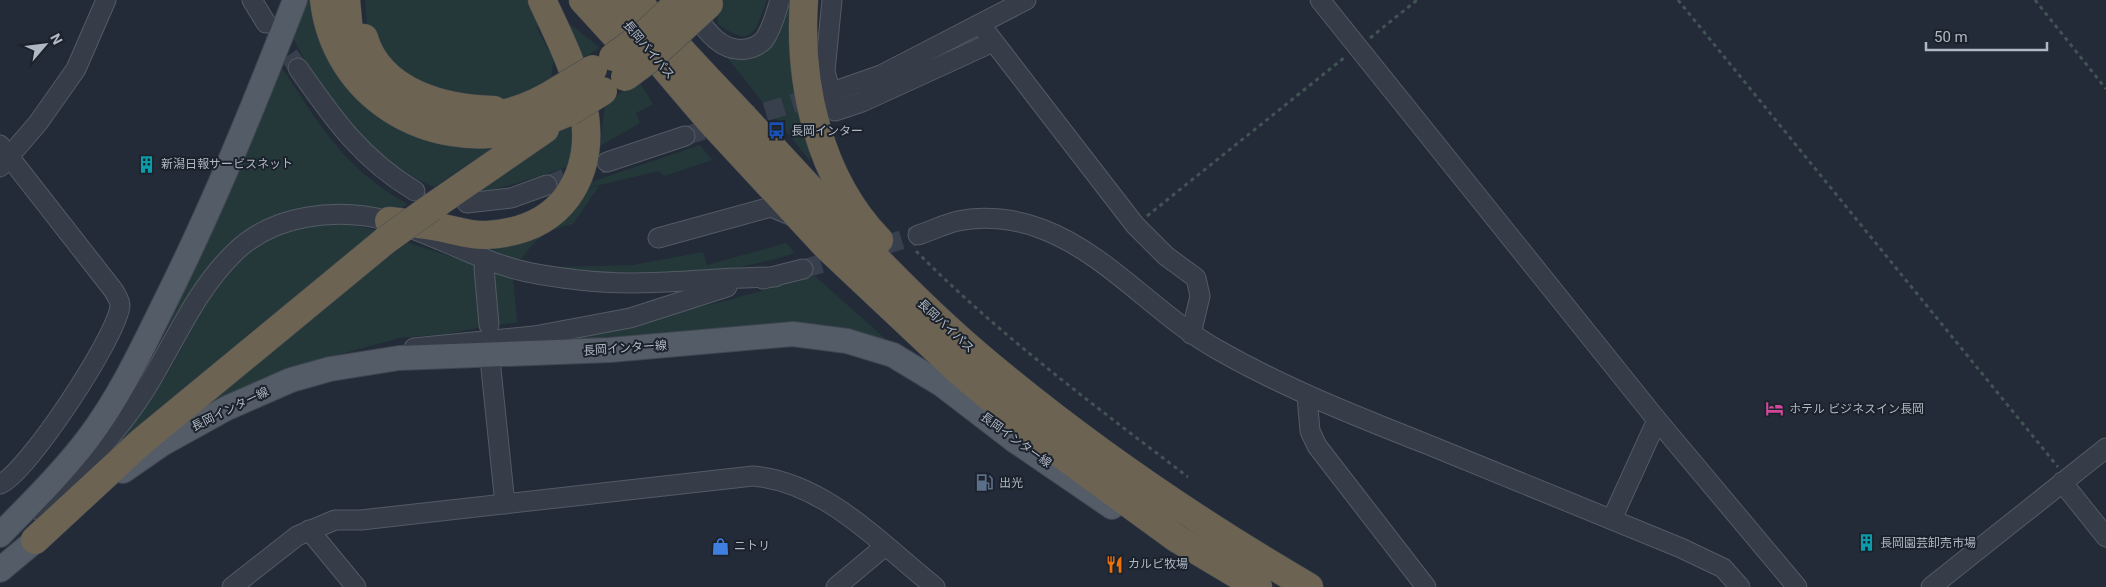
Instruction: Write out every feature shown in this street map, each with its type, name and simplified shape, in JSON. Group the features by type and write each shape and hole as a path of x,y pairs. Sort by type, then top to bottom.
{"highway":[{"path":"324,0 330,34 351,72 366,90 388,109 411,121 450,131 488,132 517,130 608,73 648,60 696,1"},
{"path":"346,0 349,32 357,51 377,77 404,98 439,113 472,117 488,117 545,99 565,100"},
{"path":"357,0 360,25 365,43 372,57 398,83 413,93 442,104 478,110 515,110"},
{"path":"388,230 439,227 468,235 522,230 552,213 574,187 586,157 587,140 584,111 574,73 542,0"},
{"path":"583,0 675,98 721,142 748,160"},
{"name":"長岡バイパス","path":"607,0 688,97 805,224 894,312 961,373 1036,436 1176,538 1258,587"},
{"name":"長岡バイパス","path":"637,0 888,272 979,356 1048,413 1193,516 1310,587"},
{"path":"804,0 804,60 810,106 831,165 875,236 923,285 1059,405 1129,471"},
{"path":"35,540 142,442 423,199 565,100"}],"main road":[{"path":"0,535 67,465 106,413 127,377 197,239 229,166 295,0"},
{"name":"長岡インター線","path":"0,570 35,540 128,468 195,425 257,394 291,380 330,369 400,358 601,350 761,335 792,334 847,341 892,356 941,384 1014,440 1099,498 1238,587"}],"street":[{"path":"0,484 16,472 64,413 112,326 120,304 114,291 3,156 38,124 76,70 106,0"},
{"path":"653,0 686,54"},
{"path":"696,1 712,36 730,48 740,49 756,46 764,40 780,0"},
{"path":"832,0 825,71 835,111 862,102 993,42"},
{"path":"841,89 881,75 1026,0"},
{"path":"1320,0 1657,420 1797,587"},
{"path":"256,2 266,23"},
{"path":"980,24 1135,225 1166,256 1196,278 1200,296 1191,334"},
{"path":"298,68 329,115 352,142 369,159 423,199"},
{"path":"607,162 685,136"},
{"path":"748,160 767,200 759,209"},
{"path":"475,209 547,185"},
{"path":"658,238 771,207 789,213 805,224"},
{"path":"0,542 38,511 88,463 107,441 145,390 203,289 218,269 236,250 270,228 309,216 364,216 388,230 504,266 554,276 618,284 659,284 738,277 775,277"},
{"path":"915,241 958,221 989,219 1015,221 1041,228 1111,268 1191,334 1221,352 1307,396 1682,548 1723,568 1740,587"},
{"path":"484,268 489,325"},
{"path":"330,369 405,350 534,336 630,318 733,285 775,277 803,269"},
{"path":"491,369 505,504"},
{"path":"1307,396 1310,431 1317,446 1426,587"},
{"path":"1612,519 1657,420"},
{"path":"1931,587 2106,448"},
{"path":"232,587 297,536 335,520 361,520 754,476 775,478 812,493 836,507 935,587"},
{"path":"2062,482 2106,536"},
{"path":"309,530 356,587"},
{"path":"836,587 884,547"}],"path":[{"path":"1135,225 1417,0"},
{"path":"1678,0 2059,468 2062,482"},
{"path":"2035,0 2106,89"},
{"path":"915,241 1032,354 1081,396 1188,477"}],"shaded area":[{"path":"304,0 312,0 320,31 507,138 434,187 404,171 374,149 348,123 327,97 312,74 291,34"},
{"path":"365,0 531,0 541,19 537,28 549,51 553,53 551,78 531,93 490,104 400,77 367,25"},
{"path":"723,0 767,0 755,28 746,36 739,35 718,24 718,11"},
{"path":"788,0 793,0 812,147 810,161 725,55 740,58 753,57 762,53 775,36"},
{"path":"570,24 600,48 583,58 577,47"},
{"path":"282,68 335,144 366,175 407,204 391,215 347,206 310,207 278,215 250,229 226,248 205,272 150,357"},
{"path":"638,80 653,104 636,113 640,123 600,146 605,104"},
{"path":"572,122 574,134 570,166 507,186 468,195 466,191"},
{"path":"700,145 712,160 664,176 659,171 587,188 588,183"},
{"path":"599,186 573,224 558,228 544,235 532,245 522,258 515,260 494,250 494,248 528,240 586,189"},
{"path":"307,224 347,224 380,231 254,330 115,451 113,449 144,410 171,368 207,300 230,269 243,255 258,244 276,235"},
{"path":"403,241 477,265 483,327 446,334 400,338 315,361 277,374 201,410"},
{"path":"786,243 795,253 737,267 707,271 678,274 648,274 588,271 559,267 633,265 703,252 707,265"},
{"path":"493,271 513,276 517,322 496,325"},
{"path":"815,276 890,343 520,348 725,301"}],"tunnel":[{"path":"273,32 298,68"},
{"path":"685,136 821,95"},
{"path":"547,185 607,162"},
{"path":"803,269 918,235"}],"place":[{"name":"長岡インター","path":"777,131"},
{"name":"新潟日報サービスネット","path":"147,164"},
{"name":"ホテル ビジネスイン長岡","path":"1775,409"},
{"name":"出光","path":"985,483"},
{"name":"長岡園芸卸売市場","path":"1866,543"},
{"name":"ニトリ","path":"720,546"},
{"name":"カルビ牧場","path":"1114,564"}]}
